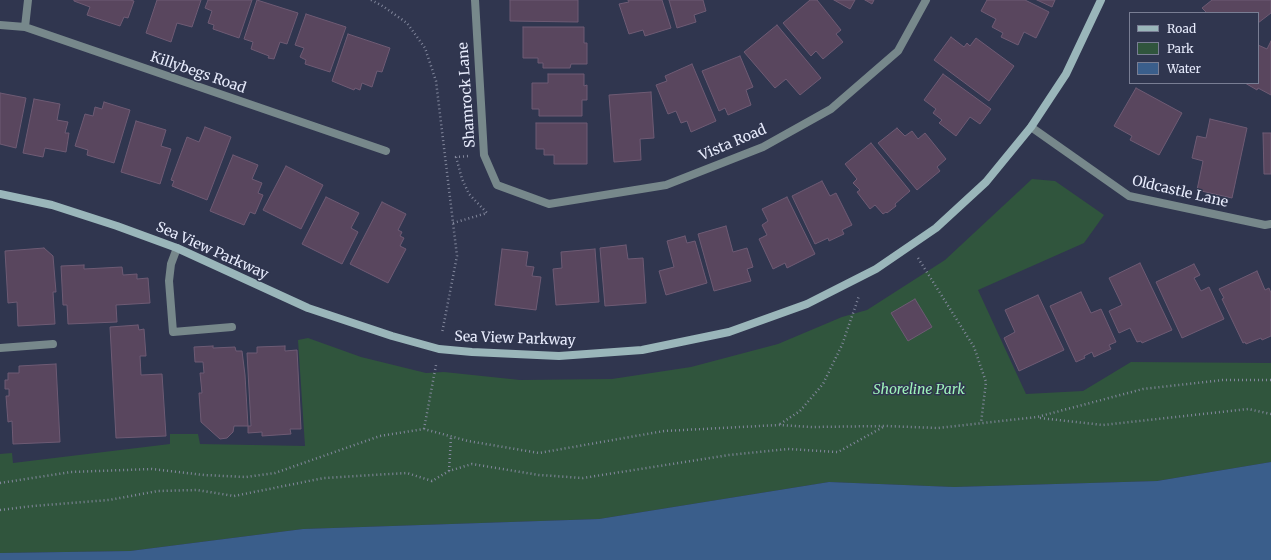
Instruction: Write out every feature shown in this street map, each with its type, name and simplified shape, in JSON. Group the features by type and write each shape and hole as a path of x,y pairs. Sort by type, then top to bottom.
{"street":[{"path":"25,27 28,0"},
{"name":"Shamrock Lane","path":"475,0 484,155 497,185"},
{"name":"Vista Road","path":"497,185 549,204 666,185 763,147 830,109 898,51 926,0"},
{"name":"Sea View Parkway","path":"0,194 52,205 117,226 176,248 308,308 392,336 439,349 559,356 642,350 729,332 806,304 867,273 936,228 986,182 1032,127 1066,74 1101,0"},
{"name":"Killybegs Road","path":"0,25 25,27 386,151"},
{"name":"Oldcastle Lane","path":"1032,127 1129,196 1265,225 1271,224"},
{"path":"176,248 169,281 173,332 232,327"},
{"path":"0,348 53,344"}],"path":[{"path":"371,0 407,22 425,48 436,81 457,256 424,430"},
{"path":"453,223 487,213 469,194 462,179 456,157 484,155"},
{"path":"910,246 974,347 986,382 981,423"},
{"path":"779,425 800,411 823,384 842,345 867,273"},
{"path":"0,483 71,472 152,469 204,475 246,477 275,474 380,436 424,430 538,454 664,431 779,425 812,427 886,426 938,428 1037,417 1143,389 1222,380 1271,380"},
{"path":"1037,417 1103,424 1248,409 1271,414"},
{"path":"0,510 109,500 158,491 197,490 234,496 324,478 407,473 432,481 449,471 472,464 539,475 583,478 729,455 788,449 838,452 886,426"},
{"path":"449,471 451,436"}],"green space":[{"name":"Shoreline Park","path":"1032,179 1055,181 1104,215 1084,243 978,290 1026,394 1083,391 1131,362 1271,363 1271,462 1157,481 954,487 829,482 599,519 303,529 130,551 0,553 0,454 12,453 13,463 170,444 170,434 198,434 200,444 305,446 298,340 308,338 361,357 426,373 444,372 520,380 612,379 691,367 778,344 842,317 867,310 945,260"}],"water":[{"path":"1271,462 1271,560 0,560 0,553 130,551 303,529 599,519 829,482 954,487 1157,481"}],"building":[{"path":"74,0 134,1 128,18 124,17 120,26 87,15 90,7"},
{"path":"157,0 201,0 192,27 177,23 171,42 146,33"},
{"path":"208,0 252,0 239,38 213,29 214,25 208,23 212,11 205,8"},
{"path":"257,0 298,13 287,44 280,42 274,59 268,58 269,56 251,49 253,42 244,39"},
{"path":"510,0 578,0 578,22 510,21"},
{"path":"628,0 662,0 671,28 645,36 643,30 629,34 619,4 629,2"},
{"path":"669,0 703,0 706,11 694,15 696,22 677,28"},
{"path":"810,0 817,0 841,30 836,34 843,42 823,59 816,51 811,56 783,23"},
{"path":"834,0 855,0 850,9"},
{"path":"865,0 874,0 872,4"},
{"path":"987,0 1025,0 1049,12 1036,38 1024,32 1018,45 1001,37 1003,33 992,27 996,19 981,11"},
{"path":"1037,0 1055,0 1052,7"},
{"path":"1212,0 1271,0 1271,13 1259,22 1259,12 1206,12 1202,8"},
{"path":"306,14 346,27 330,72 305,64 306,60 300,57 304,48 295,45"},
{"path":"777,25 821,78 800,95 786,79 775,88 744,52"},
{"path":"523,27 584,27 584,43 587,43 587,64 571,64 570,68 543,68 543,63 538,63 538,58 523,58"},
{"path":"348,34 390,48 382,72 377,71 372,87 362,83 360,90 355,88 354,90 332,81"},
{"path":"951,37 964,47 967,43 970,46 976,38 1014,66 989,101 934,60"},
{"path":"1271,41 1271,95 1258,88 1257,90 1247,84 1259,84 1259,45 1267,49"},
{"path":"740,56 753,87 746,90 751,105 728,115 725,108 719,111 702,71"},
{"path":"692,64 716,121 691,132 687,121 681,123 676,111 668,114 656,85 667,81 665,76"},
{"path":"548,74 584,74 584,86 587,85 587,100 582,100 582,116 539,116 539,109 532,109 532,83 548,83"},
{"path":"943,74 991,109 980,124 970,117 956,136 939,123 942,120 933,113 936,109 924,100"},
{"path":"1136,88 1182,113 1159,155 1130,140 1132,136 1114,126"},
{"path":"651,92 654,138 640,139 641,160 614,162 609,95"},
{"path":"0,93 26,98 16,148 0,144"},
{"path":"34,99 60,104 57,120 68,122 65,133 69,133 66,152 45,148 43,157 23,153"},
{"path":"104,102 130,110 114,163 87,155 88,150 75,146 85,114 93,116 95,107 102,109"},
{"path":"1210,119 1247,128 1232,198 1197,190 1203,161 1192,158 1197,136 1206,138"},
{"path":"136,121 166,130 161,146 171,149 160,184 121,172"},
{"path":"536,123 587,123 587,164 554,164 554,155 544,155 544,149 536,149"},
{"path":"205,127 231,137 207,200 172,186 174,181 171,180 187,137 199,142"},
{"path":"897,128 905,136 912,131 918,139 925,133 946,159 937,167 940,171 917,190 878,143"},
{"path":"1263,133 1271,133 1271,174 1264,174"},
{"path":"871,143 910,191 895,204 896,206 887,213 886,212 883,214 875,205 870,209 857,192 860,190 853,183 857,179 845,164"},
{"path":"233,155 258,165 252,179 262,183 258,193 263,195 255,214 250,212 244,225 210,211"},
{"path":"286,166 323,185 301,229 263,210"},
{"path":"822,181 830,196 836,193 852,225 842,230 844,234 829,241 828,238 815,244 792,196"},
{"path":"326,197 359,213 351,228 358,232 342,264 302,244"},
{"path":"787,197 815,254 787,268 785,263 773,269 759,239 767,235 762,225 768,221 762,209"},
{"path":"382,202 406,214 398,230 402,232 400,236 404,238 400,246 406,249 388,283 350,264"},
{"path":"726,226 733,252 747,248 753,267 747,269 751,281 714,291 698,234"},
{"path":"685,236 687,243 695,241 707,283 666,295 659,271 674,267 667,241"},
{"path":"626,245 628,259 643,258 646,303 605,306 600,248"},
{"path":"44,248 53,256 56,292 53,292 55,324 18,326 17,302 8,303 5,251"},
{"path":"502,249 528,252 526,266 534,267 532,276 541,277 536,310 495,305"},
{"path":"595,249 599,302 556,305 553,269 562,268 561,252"},
{"path":"1140,263 1172,330 1142,343 1141,341 1137,342 1130,328 1119,333 1109,311 1122,305 1109,278"},
{"path":"1194,264 1200,275 1194,278 1201,291 1209,287 1224,319 1182,338 1156,282"},
{"path":"84,265 84,269 122,267 123,275 137,274 137,279 148,278 150,303 116,305 117,322 68,324 67,305 63,305 61,266"},
{"path":"1257,271 1265,290 1269,288 1271,293 1271,336 1246,344 1245,342 1243,343 1222,299 1224,298 1219,289"},
{"path":"1081,292 1091,313 1101,309 1116,342 1109,345 1111,349 1094,357 1092,352 1084,356 1085,358 1076,362 1050,306"},
{"path":"1038,295 1064,350 1019,371 1004,338 1015,332 1005,310"},
{"path":"915,299 932,327 908,341 891,313"},
{"path":"138,325 139,330 144,329 146,356 140,356 141,375 162,374 166,436 116,438 110,327"},
{"path":"213,346 213,348 235,347 236,351 242,351 245,375 248,426 234,426 233,432 227,438 220,439 201,422 199,393 202,393 200,373 204,373 203,362 195,362 194,347"},
{"path":"285,346 285,351 297,350 301,429 290,429 291,434 262,436 262,432 248,433 248,426 251,426 247,353 257,353 257,347"},
{"path":"56,364 60,442 13,444 12,421 8,422 6,396 9,396 9,389 5,389 5,380 8,380 8,373 19,373 19,366"}]}
